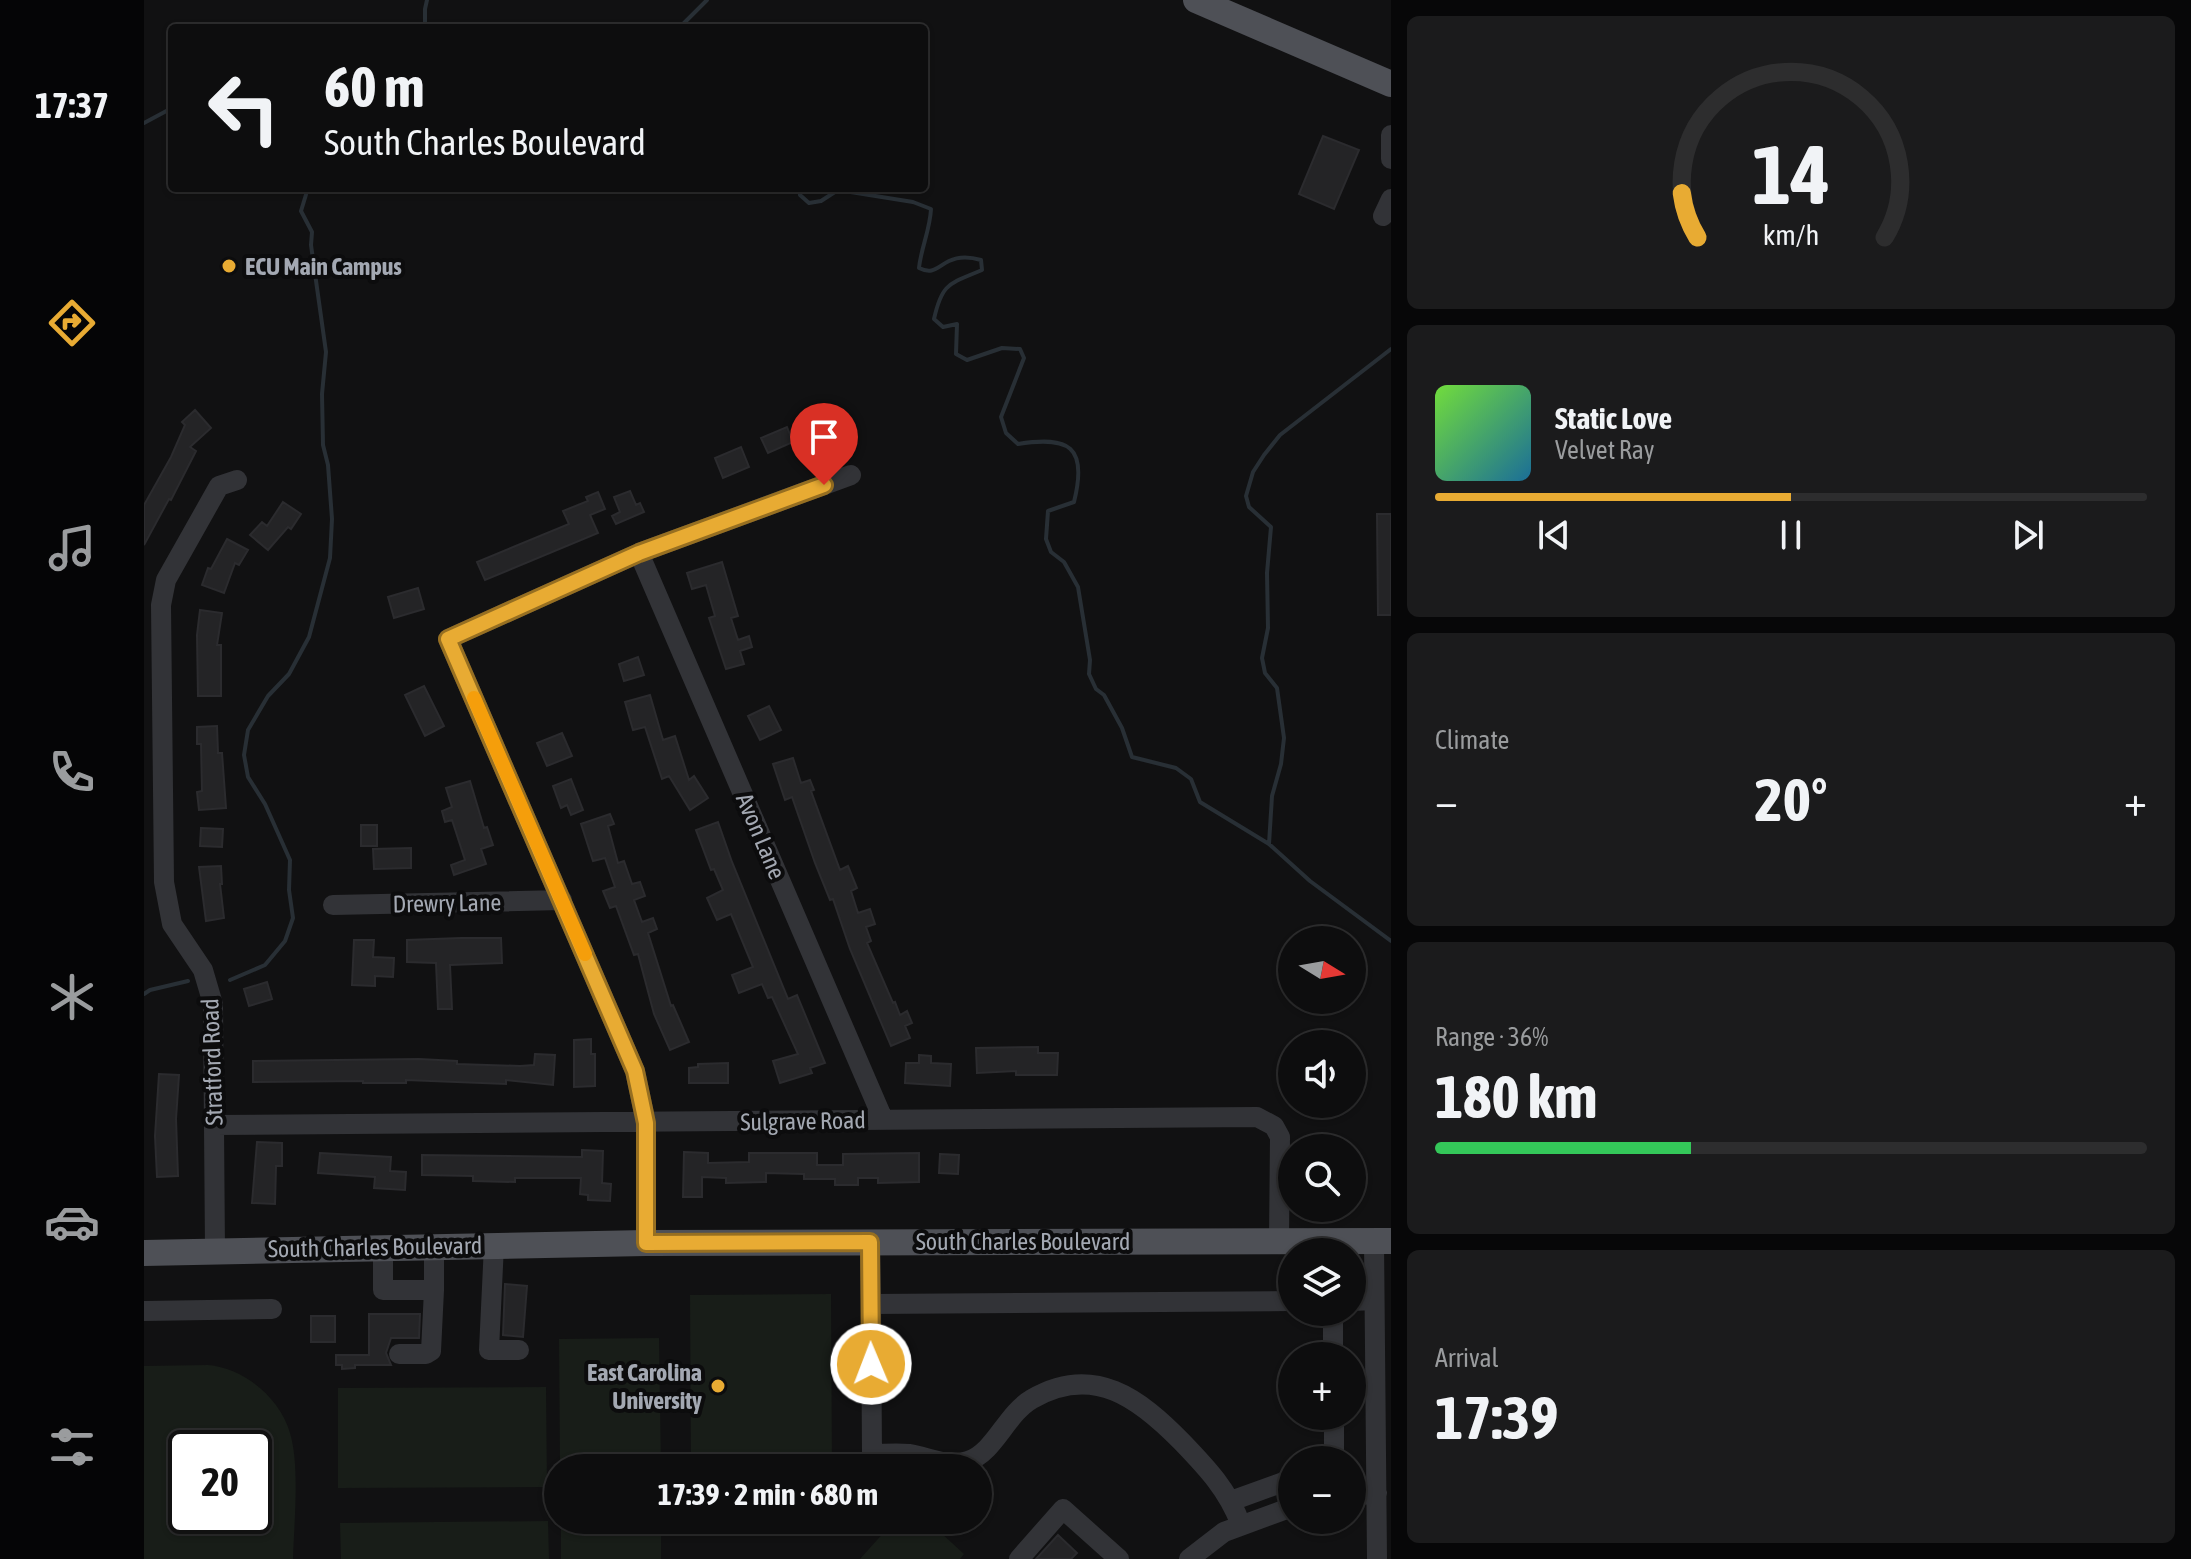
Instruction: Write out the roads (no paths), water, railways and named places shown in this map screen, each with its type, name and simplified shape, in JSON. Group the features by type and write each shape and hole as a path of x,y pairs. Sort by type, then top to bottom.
{"main road":[{"path":"1196,0 1391,84"},
{"name":"South Charles Boulevard","path":"144,1253 646,1243 1278,1240"}],"street":[{"path":"1391,135 1391,159"},
{"path":"646,1243 646,1123 635,1071 448,639 639,553 851,475"},
{"name":"Stratford Road","path":"215,1250 215,1023 209,986 203,970 172,924 164,882 161,605 166,580 219,486 237,480"},
{"name":"Avon Lane","path":"639,553 883,1119"},
{"name":"Drewry Lane","path":"333,905 562,900"},
{"name":"Sulgrave Road","path":"214,1125 1257,1117 1274,1126 1280,1137 1279,1238"},
{"path":"1377,1559 1374,1300 1382,1241"},
{"path":"870,1242 872,1454 910,1454 954,1464 968,1461 984,1453 1006,1421 1032,1399 1062,1388 1095,1386 1126,1394 1151,1412 1213,1474 1231,1501 1241,1525"},
{"path":"494,1245 489,1350 519,1350"},
{"path":"383,1247 383,1290 434,1290"},
{"path":"399,1354 426,1354 431,1351 434,1247"},
{"path":"1366,1300 1374,1300"},
{"path":"871,1304 1278,1301"},
{"path":"144,1311 272,1309"},
{"path":"1231,1501 1278,1484"},
{"path":"1366,1494 1377,1493"},
{"path":"1019,1559 1063,1509 1119,1559"},
{"path":"1189,1559 1212,1540 1241,1525 1278,1512"}],"waterway":[{"path":"425,24 427,0"},
{"path":"683,24 707,0"},
{"path":"144,123 168,110"},
{"path":"230,980 265,965 285,941 293,918 289,890 290,860 265,804 248,777 244,755 248,730 268,696 289,674 309,637 330,558 332,519 328,465 323,445 322,394 326,352 311,245 312,232 301,211 307,192"},
{"path":"800,192 809,203 821,201 835,192"},
{"path":"850,192 913,202 931,209 919,268 928,271 957,258 981,260 982,270 954,282 944,291 934,319 943,327 957,324 956,354 967,360 1002,348 1020,349 1024,358 1001,417 1006,433 1018,444 1062,444 1076,457 1078,483 1074,502 1048,511 1046,539 1051,552 1064,562 1078,587 1090,660 1089,674 1122,728 1132,757 1176,768 1191,779 1200,802 1269,844 1310,881 1391,941"},
{"path":"1269,844 1272,796 1284,738 1277,688 1265,673 1262,658 1268,628 1267,573 1271,527 1249,507 1246,496 1253,472 1280,435 1391,349"},
{"path":"144,994 188,981"}],"place":[{"name":"ECU Main Campus","path":"229,266"},
{"name":"East Carolina University","path":"718,1386"}]}
